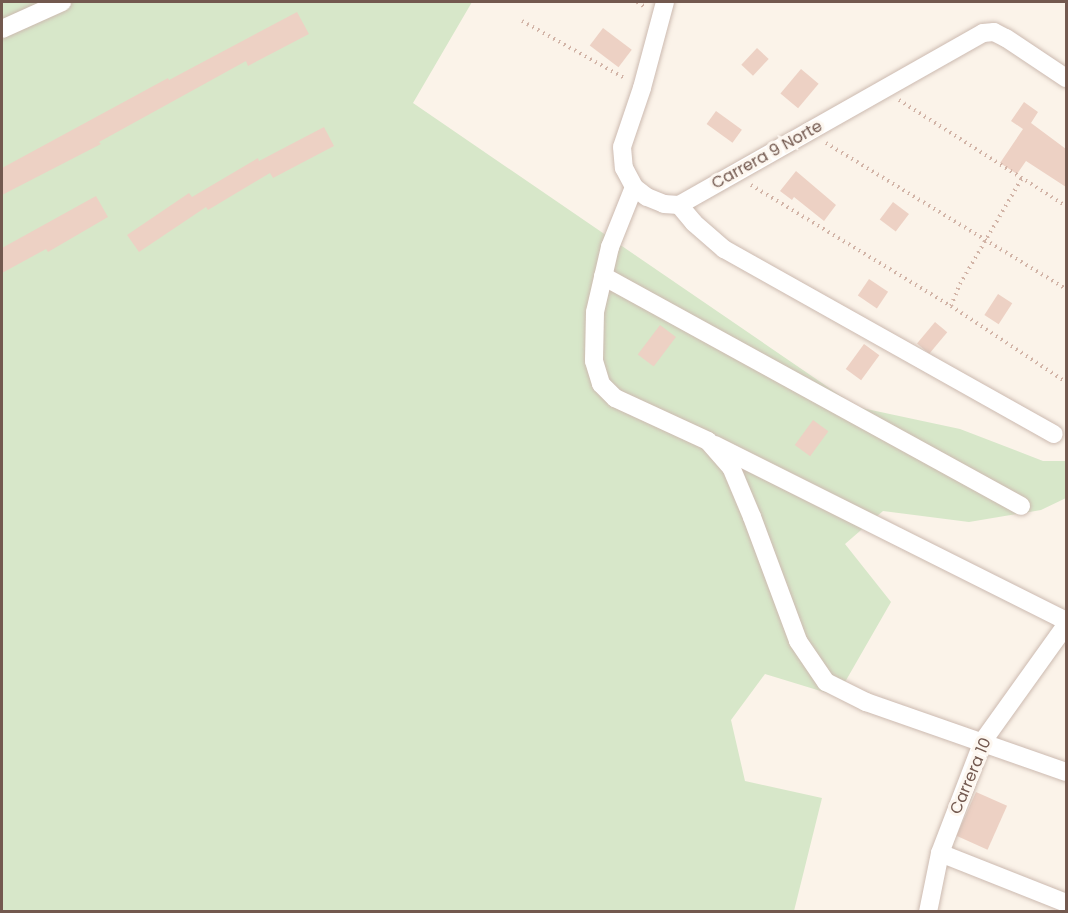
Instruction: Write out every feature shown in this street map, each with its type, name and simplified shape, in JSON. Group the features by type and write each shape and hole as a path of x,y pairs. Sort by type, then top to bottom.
{"street":[{"path":"2,29 62,2"},
{"path":"665,2 642,88 622,147 624,168 634,187 647,197 664,204 679,205 694,223 724,249 1054,434"},
{"name":"Carrera 9 Norte","path":"679,205 983,33 994,32 1066,78"},
{"path":"634,187 610,247 595,312 594,361 601,384 615,398 708,441 1066,623"},
{"path":"603,276 1021,506"},
{"path":"708,441 731,467 798,641 826,682 866,702 983,741 1066,772"},
{"name":"Carrera 10","path":"928,912 940,853 983,741 1066,623"},
{"path":"940,853 1066,903"}],"path":[{"path":"522,21 642,88"},
{"path":"884,90 1066,206"},
{"path":"807,132 1066,289"},
{"path":"733,174 951,306 1066,382"},
{"path":"951,306 960,284 1022,178"}],"green space":[{"path":"2,2 472,2 413,103 857,407 960,429 1043,461 1066,461 1066,498 1041,510 969,522 883,511 845,544 891,602 837,696 765,674 731,720 745,781 822,798 794,911 2,912"}],"building":[{"path":"297,12 309,34 248,66 246,61 99,142 101,144 2,195 2,168 168,78 169,80"},
{"path":"603,28 632,50 619,67 590,46"},
{"path":"757,48 769,59 753,76 741,65"},
{"path":"801,69 819,84 798,108 780,94"},
{"path":"1024,102 1038,112 1031,123 1066,149 1066,187 1026,161 1017,174 1000,163 1023,129 1011,121"},
{"path":"716,111 742,130 732,143 707,124"},
{"path":"324,127 334,146 273,178 270,173 208,210 206,207 139,252 127,235 189,193 192,197 258,158 259,161"},
{"path":"796,171 836,205 824,221 794,197 792,200 780,191"},
{"path":"96,196 108,217 48,252 46,249 2,273 2,248"},
{"path":"893,202 909,214 896,232 880,220"},
{"path":"869,279 888,292 877,308 858,296"},
{"path":"998,294 1012,303 999,324 984,315"},
{"path":"935,322 947,332 929,354 917,343"},
{"path":"660,325 676,337 654,367 638,355"},
{"path":"864,344 879,355 861,380 846,369"},
{"path":"813,420 828,431 810,456 795,445"},
{"path":"976,792 1007,806 988,850 956,836"}]}
